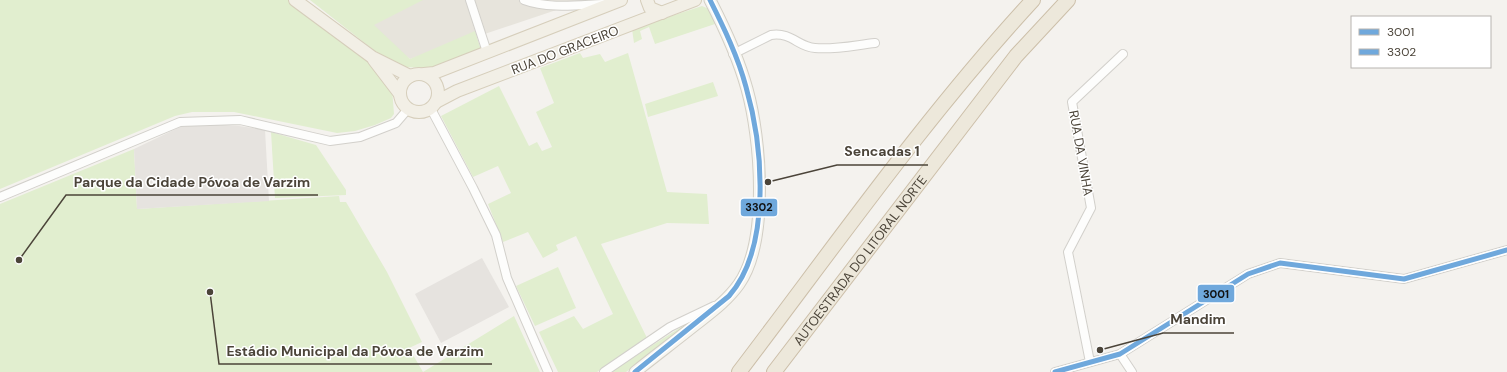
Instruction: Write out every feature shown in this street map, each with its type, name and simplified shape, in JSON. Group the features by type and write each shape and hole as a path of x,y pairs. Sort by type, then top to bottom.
{"highway":[{"name":"AUTOESTRADA DO LITORAL NORTE","path":"739,372 928,124 991,46 1033,0"},
{"name":"AUTOESTRADA DO LITORAL NORTE","path":"774,372 1016,56 1068,0"}],"main road":[{"path":"295,0 372,57 410,76 434,73 616,2"},
{"path":"647,0 650,8 662,13"},
{"name":"RUA DO GRACEIRO","path":"434,105 456,91 695,0"},
{"path":"372,57 400,94"},
{"path":"410,76 403,83 400,94 401,100 408,109 420,113 434,105 438,97 437,86 434,80 424,74"}],"street":[{"path":"470,0 487,52"},
{"path":"524,0 561,6 616,2"},
{"path":"635,372 723,303 739,285 749,264 755,238 759,204 754,119 747,88 713,3 703,0"},
{"path":"734,54 771,35 777,34 788,36 814,48 875,43"},
{"name":"RUA DA VINHA","path":"1090,362 1068,252 1091,208 1072,102 1123,54"},
{"path":"434,105 496,236 506,278 548,372"},
{"path":"0,197 180,122 240,120 330,141 360,137 396,123 408,109"},
{"path":"1055,372 1076,369 1090,362 1120,354 1248,274 1280,263 1404,279 1507,250"},
{"path":"604,372 670,327 723,303"},
{"path":"1120,354 1132,372"}],"shaded area":[{"path":"335,0 586,0 410,59"},
{"path":"206,124 239,126 265,130 269,201 137,209 134,149 180,127"},
{"path":"482,258 509,307 441,343 415,294"}],"green space":[{"path":"0,0 288,0 369,62 392,88 394,114 391,118 375,125 355,131 337,133 234,112 192,112 175,116 0,189"},
{"path":"310,0 423,0 374,25 410,59 475,31 481,50 430,68 402,67 389,62"},
{"path":"702,6 709,9 715,24 655,44 649,27 640,31 642,39 634,43 632,29"},
{"path":"580,53 583,58 600,54 605,62 628,53 667,192 707,194 709,224 667,223 601,244 647,338 597,372 558,372 539,332 574,316 583,329 613,314 576,236 556,245 558,250 543,258 528,232 503,242 488,204 511,193 498,166 473,177 441,116 499,86 529,146 537,142 542,151 552,147 536,112 554,103 540,68"},
{"path":"713,82 718,96 648,117 645,104"},
{"path":"271,132 316,145 346,190 346,195 275,198"},
{"path":"134,149 137,209 339,196 340,202 346,202 387,272 422,342 409,348 423,372 0,372 0,204"},
{"path":"558,267 576,308 535,326 516,286"},
{"path":"514,316 540,372 423,372"},
{"path":"686,324 687,325 626,372 610,372"}],"transit line":[{"name":"3302","path":"635,372 729,296 743,275 752,251 758,224 760,195 759,166 757,138 752,111 735,54 710,0"},
{"name":"3001","path":"1055,372 1120,354 1248,274 1280,263 1404,279 1507,250"}],"place":[{"name":"Sencadas 1","path":"768,182"},
{"name":"Parque da Cidade Póvoa de Varzim","path":"19,260"},
{"name":"Estádio Municipal da Póvoa de Varzim","path":"210,292"},
{"name":"Mandim","path":"1100,350"}]}
